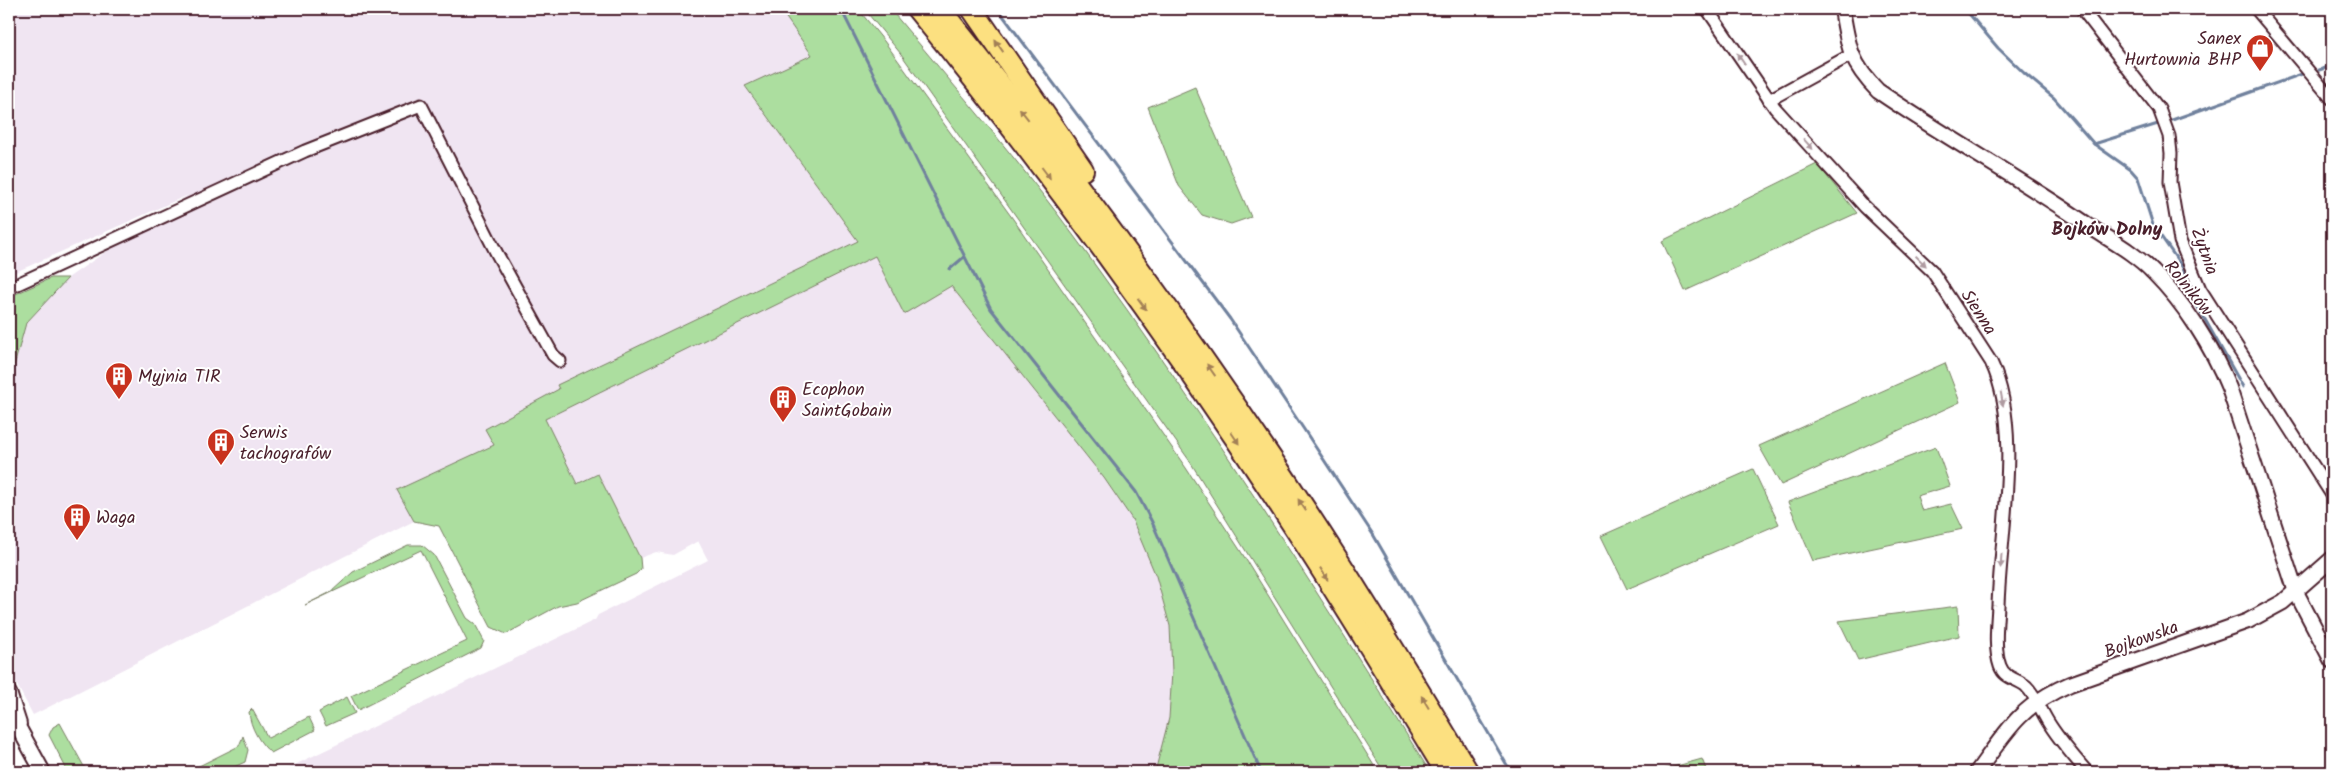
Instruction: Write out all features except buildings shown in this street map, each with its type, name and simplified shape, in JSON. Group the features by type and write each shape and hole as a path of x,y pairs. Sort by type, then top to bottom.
{"highway":[{"path":"917,9 1017,134 1104,251 1212,402 1343,604 1446,772"},
{"path":"940,9 1038,132 1137,265 1284,477 1391,645 1468,772"},
{"path":"972,9 1108,206 1137,265"}],"street":[{"name":"Sienna","path":"1707,9 1772,104 1865,207 1932,271 1998,377 2004,410 2008,461 1997,636 1999,664 2004,675 2025,685 2036,700 2049,724 2087,772"},
{"name":"Rolników","path":"1842,9 1851,55 1862,75 1878,91 2056,203 2152,271 2178,302 2217,359 2229,388 2296,592 2332,661"},
{"name":"Żytnia","path":"2082,9 2159,109 2168,136 2171,154 2170,182 2180,241 2200,289 2332,495"},
{"path":"2256,9 2332,99"},
{"path":"1772,104 1851,55"},
{"path":"9,288 305,151 421,105 496,252 553,355 560,360"},
{"name":"Bojkowska","path":"1978,772 2012,724 2036,700 2070,684 2248,621 2284,602 2332,559"},
{"path":"9,693 14,703 21,732"},
{"path":"9,714 43,772"}],"shaded area":[{"path":"9,9 780,9 813,54 745,87 858,241 557,385 559,389 486,429 494,445 398,490 414,521 33,715 9,670 9,384 26,323 62,282 188,195 9,275"},
{"path":"875,256 941,293 951,286 1104,478 1132,519 1156,576 1170,626 1172,672 1169,718 1155,772 280,772 595,620 598,615 708,560 698,541 673,555 656,552 640,558 598,474 577,485 544,419"}],"green space":[{"path":"780,9 858,9 884,41 1013,219 1186,468 1240,550 1378,772 1155,772 1169,718 1172,672 1170,626 1156,576 1132,519 1104,478 951,286 904,314 875,256 545,419 577,484 598,474 640,558 641,569 636,574 577,602 558,606 506,634 491,627 439,526 414,521 397,490 494,445 485,429 559,389 557,385 858,241 745,86 812,55"},
{"path":"864,9 890,9 988,126 1059,216 1128,311 1217,441 1304,572 1430,772 1384,772 1189,460 901,54"},
{"path":"1195,87 1251,217 1231,224 1202,215 1179,186 1148,107"},
{"path":"1817,164 1857,213 1685,291 1662,241"},
{"path":"51,278 68,278 26,323 9,384 9,297"},
{"path":"1945,363 1960,402 1781,485 1759,446"},
{"path":"1936,447 1950,486 1917,496 1922,511 1951,504 1963,529 1813,561 1788,502"},
{"path":"1753,469 1779,524 1627,589 1601,536"},
{"path":"408,545 422,545 434,555 467,618 475,624 484,641 481,648 358,710 351,696 467,641 421,550 305,605 331,592 353,572"},
{"path":"1958,606 1959,636 1858,660 1839,621"},
{"path":"347,697 355,713 326,726 319,712"},
{"path":"252,709 268,738 309,717 315,730 271,753 259,740 254,729 249,712"},
{"path":"60,723 87,772 68,772 49,735 53,727"},
{"path":"243,736 248,750 245,762 223,772 187,772 239,746"},
{"path":"1702,759 1707,772 1655,772"}],"waterway":[{"path":"841,9 991,309 1136,492 1152,522 1261,772"},
{"path":"998,9 1230,319 1374,536 1511,772"},
{"path":"1965,9 1998,48 2054,98 2094,144 2131,170 2138,178 2153,225 2183,268 2189,288"},
{"path":"2319,70 2332,66"},
{"path":"2172,120 2302,74"},
{"path":"2094,144 2158,124"},
{"path":"950,269 964,257"},
{"path":"2194,300 2243,387"}],"place":[{"name":"Sanex Hurtownia BHP","path":"2260,72"},
{"name":"Myjnia TIR","path":"119,400"},
{"name":"Ecophon SaintGobain","path":"783,423"},
{"name":"Serwis tachografów","path":"221,466"},
{"name":"Waga","path":"77,541"}],"district":[{"name":"Bojków Dolny","path":"2107,228"}]}
